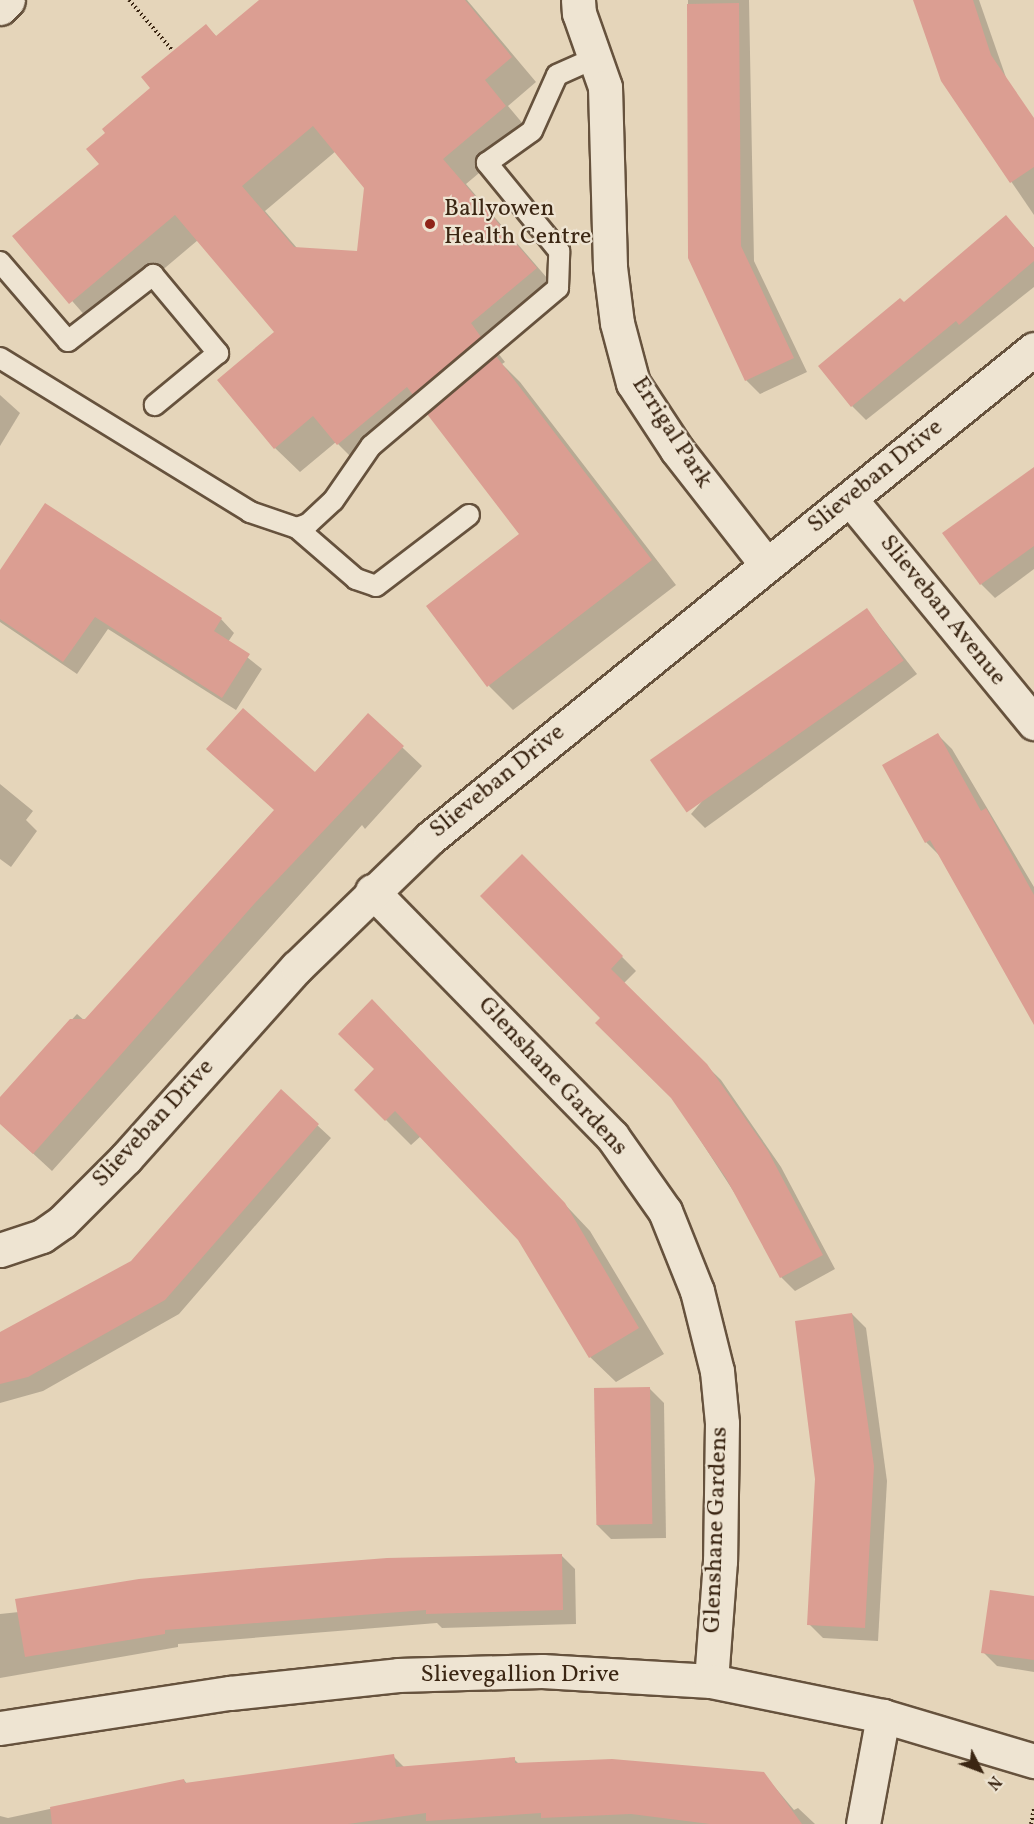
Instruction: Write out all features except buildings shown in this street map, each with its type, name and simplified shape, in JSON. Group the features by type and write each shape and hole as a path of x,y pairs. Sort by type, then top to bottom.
{"street":[{"path":"0,8 8,0"},
{"name":"Errigal Park","path":"578,0 579,13 605,87 610,267 617,323 633,383 677,450 767,565"},
{"name":"Slieveban Drive","path":"0,1250 42,1236 62,1222 126,1158 297,967 372,891 439,831 1034,349"},
{"name":"Slieveban Avenue","path":"850,499 1034,723"},
{"name":"Glenshane Gardens","path":"372,891 612,1136 665,1211 697,1291 717,1371 721,1412 720,1561 711,1681"},
{"name":"Slievegallion Drive","path":"0,1728 230,1693 398,1675 542,1671 711,1681 883,1716 1034,1761"},
{"path":"862,1824 883,1716"}],"lane":[{"path":"297,528 321,514 377,440 558,288 559,252 487,163 532,130 557,75 595,58"},
{"path":"0,262 68,342 153,275 218,353 155,405"},
{"path":"0,358 250,512 297,528 356,579 376,586 469,515"}],"path":[{"path":"129,0 173,51"},
{"path":"1031,1824 1034,1808"}],"place":[{"name":"Ballyowen Health Centre","path":"430,224"}]}
